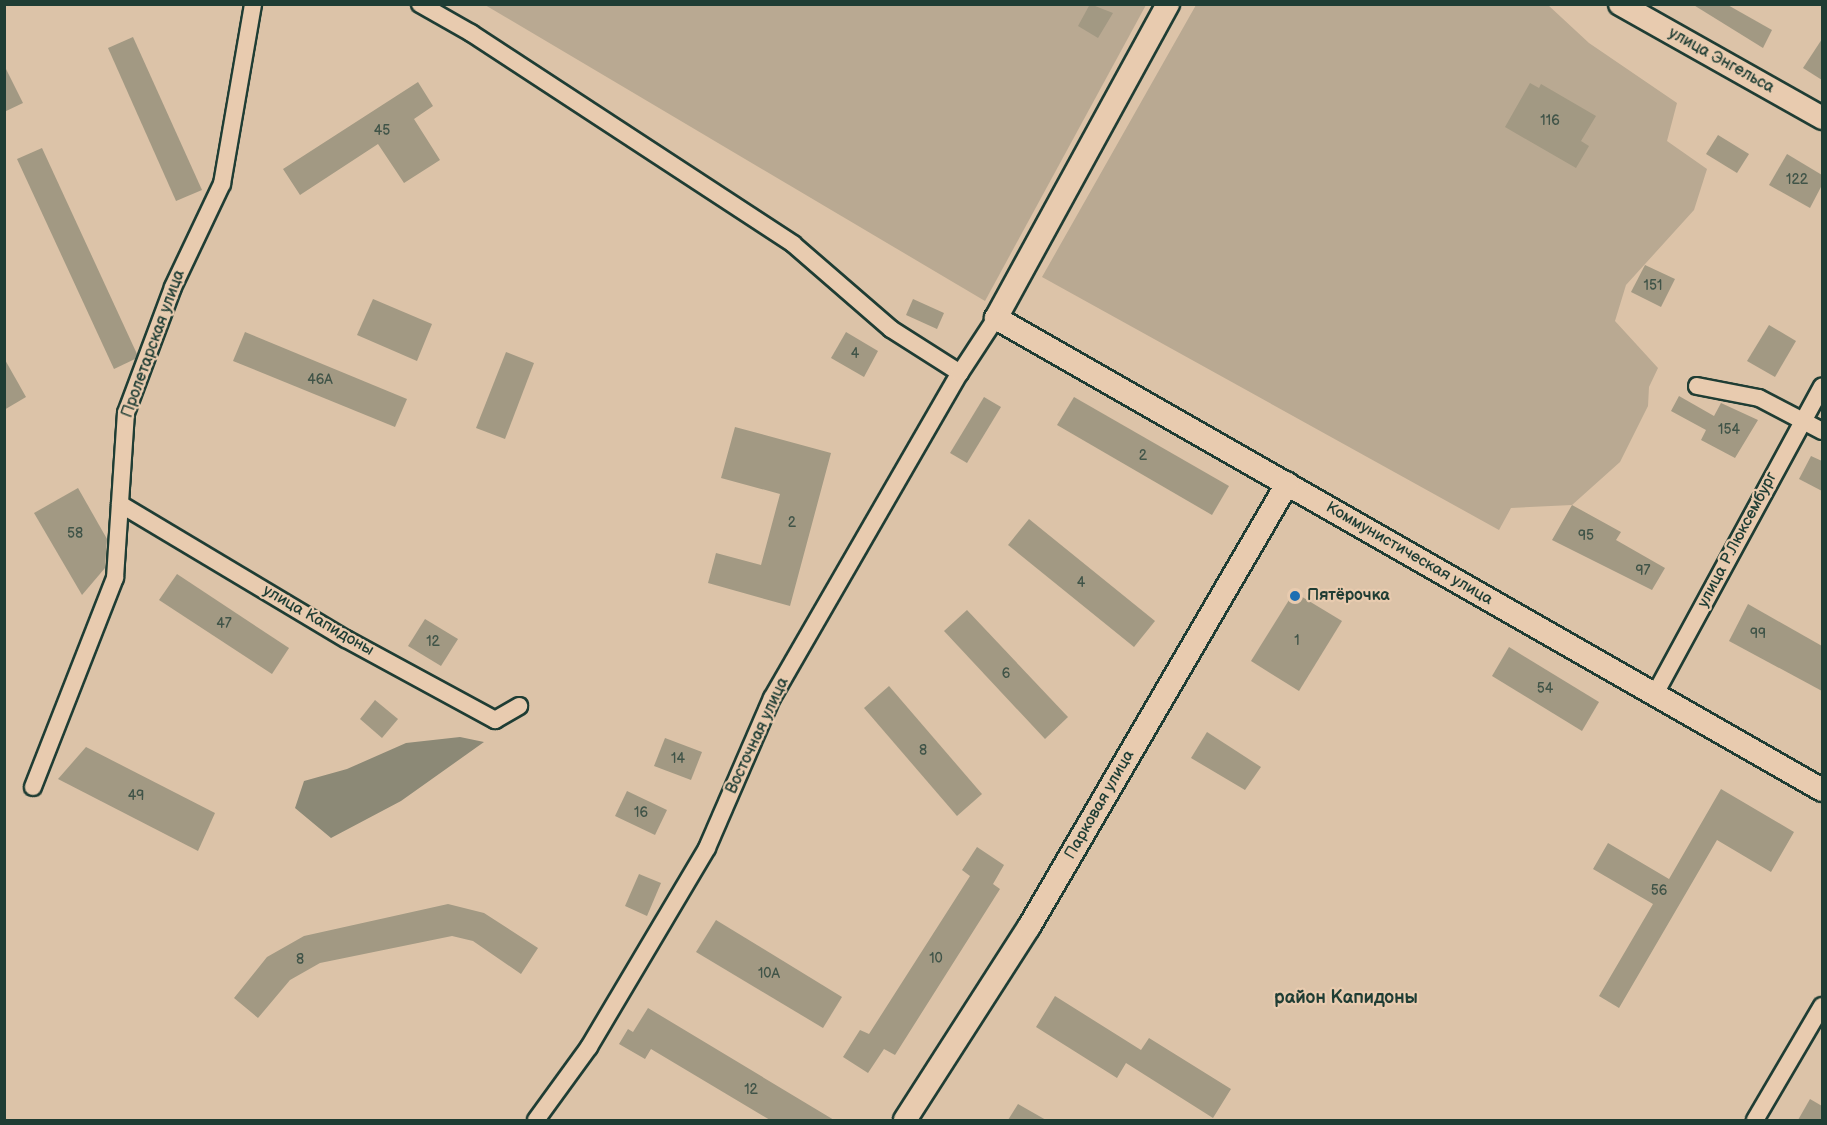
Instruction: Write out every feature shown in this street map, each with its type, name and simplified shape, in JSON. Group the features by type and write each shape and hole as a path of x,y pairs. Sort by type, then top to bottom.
{"street":[{"name":"Пролетарская улица","path":"33,787 115,578 126,412 173,287 222,184 253,4"},
{"path":"420,4 471,33 793,244 891,329 960,373"},
{"path":"996,318 1168,4"},
{"name":"улица Энгельса","path":"1620,4 1822,118"},
{"name":"Восточная улица","path":"536,1120 589,1047 707,848 772,698 960,373 996,318"},
{"name":"Коммунистическая улица","path":"996,318 1822,790"},
{"path":"1697,386 1759,398 1822,431"},
{"name":"улица Р.Люксембург","path":"1655,694 1822,386"},
{"name":"Парковая улица","path":"905,1120 1029,927 1287,484"},
{"name":"улица Капидоны","path":"120,504 346,639 495,720 519,706"},
{"path":"1755,1120 1822,1006"}],"shaded area":[{"path":"485,5 1146,5 985,301"},
{"path":"1196,5 1548,5 1589,43 1677,103 1667,141 1707,169 1694,210 1626,285 1615,321 1658,368 1649,387 1648,406 1620,462 1572,505 1511,508 1499,530 1042,277"},
{"path":"460,737 484,742 401,801 331,838 295,808 304,781 347,769 406,743"}],"building":[{"path":"1090,4 1113,13 1098,38 1078,26"},
{"path":"1692,4 1726,4 1772,30 1763,48"},
{"path":"133,37 202,190 176,201 108,48"},
{"path":"1822,39 1822,80 1803,68"},
{"path":"4,65 23,103 4,112"},
{"path":"418,82 433,106 414,119 440,160 404,183 378,144 300,195 283,169"},
{"path":"1530,83 1539,88 1541,84 1596,116 1581,141 1589,146 1576,168 1505,127"},
{"path":"1718,135 1749,154 1737,173 1706,154"},
{"path":"42,148 137,354 135,359 114,369 17,159"},
{"path":"1787,154 1822,175 1822,185 1810,208 1769,185"},
{"path":"1645,265 1675,279 1661,307 1631,292"},
{"path":"373,299 432,324 417,361 357,335"},
{"path":"913,299 944,313 937,329 906,315"},
{"path":"1769,325 1796,341 1775,377 1747,361"},
{"path":"245,332 407,399 395,427 233,361"},
{"path":"846,332 878,351 864,377 831,358"},
{"path":"506,352 534,363 505,439 476,428"},
{"path":"4,358 26,397 4,410"},
{"path":"1679,396 1714,416 1721,403 1758,420 1735,458 1701,440 1706,430 1671,411"},
{"path":"984,397 1001,407 967,463 950,453"},
{"path":"1074,397 1229,486 1212,515 1057,425"},
{"path":"735,427 831,453 790,606 708,583 716,553 761,565 780,494 721,478"},
{"path":"1811,456 1822,461 1822,491 1799,479"},
{"path":"78,488 107,539 105,568 82,595 34,513"},
{"path":"1572,505 1621,532 1616,540 1665,568 1652,590 1552,540"},
{"path":"1029,519 1155,621 1134,647 1008,545"},
{"path":"177,574 289,648 272,674 159,600"},
{"path":"1294,592 1342,621 1299,691 1251,661"},
{"path":"1748,604 1822,646 1822,691 1729,641"},
{"path":"967,610 1068,717 1045,739 944,631"},
{"path":"425,619 458,639 441,666 408,646"},
{"path":"1509,647 1599,702 1582,731 1492,676"},
{"path":"889,686 982,794 957,816 864,708"},
{"path":"375,700 398,719 382,738 360,719"},
{"path":"1207,732 1261,767 1245,790 1191,758"},
{"path":"665,738 702,752 691,780 654,766"},
{"path":"86,747 215,813 198,851 58,779"},
{"path":"1721,789 1794,832 1771,872 1717,840 1619,1008 1599,996 1653,904 1593,869 1608,843 1669,879"},
{"path":"627,791 667,810 655,835 615,816"},
{"path":"977,847 1004,865 993,884 1000,889 895,1055 884,1049 868,1073 843,1057 860,1030 869,1034 970,876 962,870"},
{"path":"639,874 661,883 647,916 625,906"},
{"path":"448,904 484,913 538,948 521,974 473,941 452,936 320,963 290,980 258,1018 234,998 267,957 304,936"},
{"path":"716,920 842,997 823,1028 696,952"},
{"path":"1055,996 1141,1050 1149,1038 1231,1089 1213,1118 1126,1063 1117,1078 1036,1027"},
{"path":"648,1008 834,1120 770,1120 651,1049 645,1059 619,1044 628,1029 633,1032"},
{"path":"1810,1099 1822,1106 1822,1120 1798,1120"},
{"path":"1018,1104 1046,1120 1008,1120"}],"place":[{"name":"Пятёрочка","path":"1295,596"}],"district":[{"name":"район Капидоны","path":"1346,998"}]}
